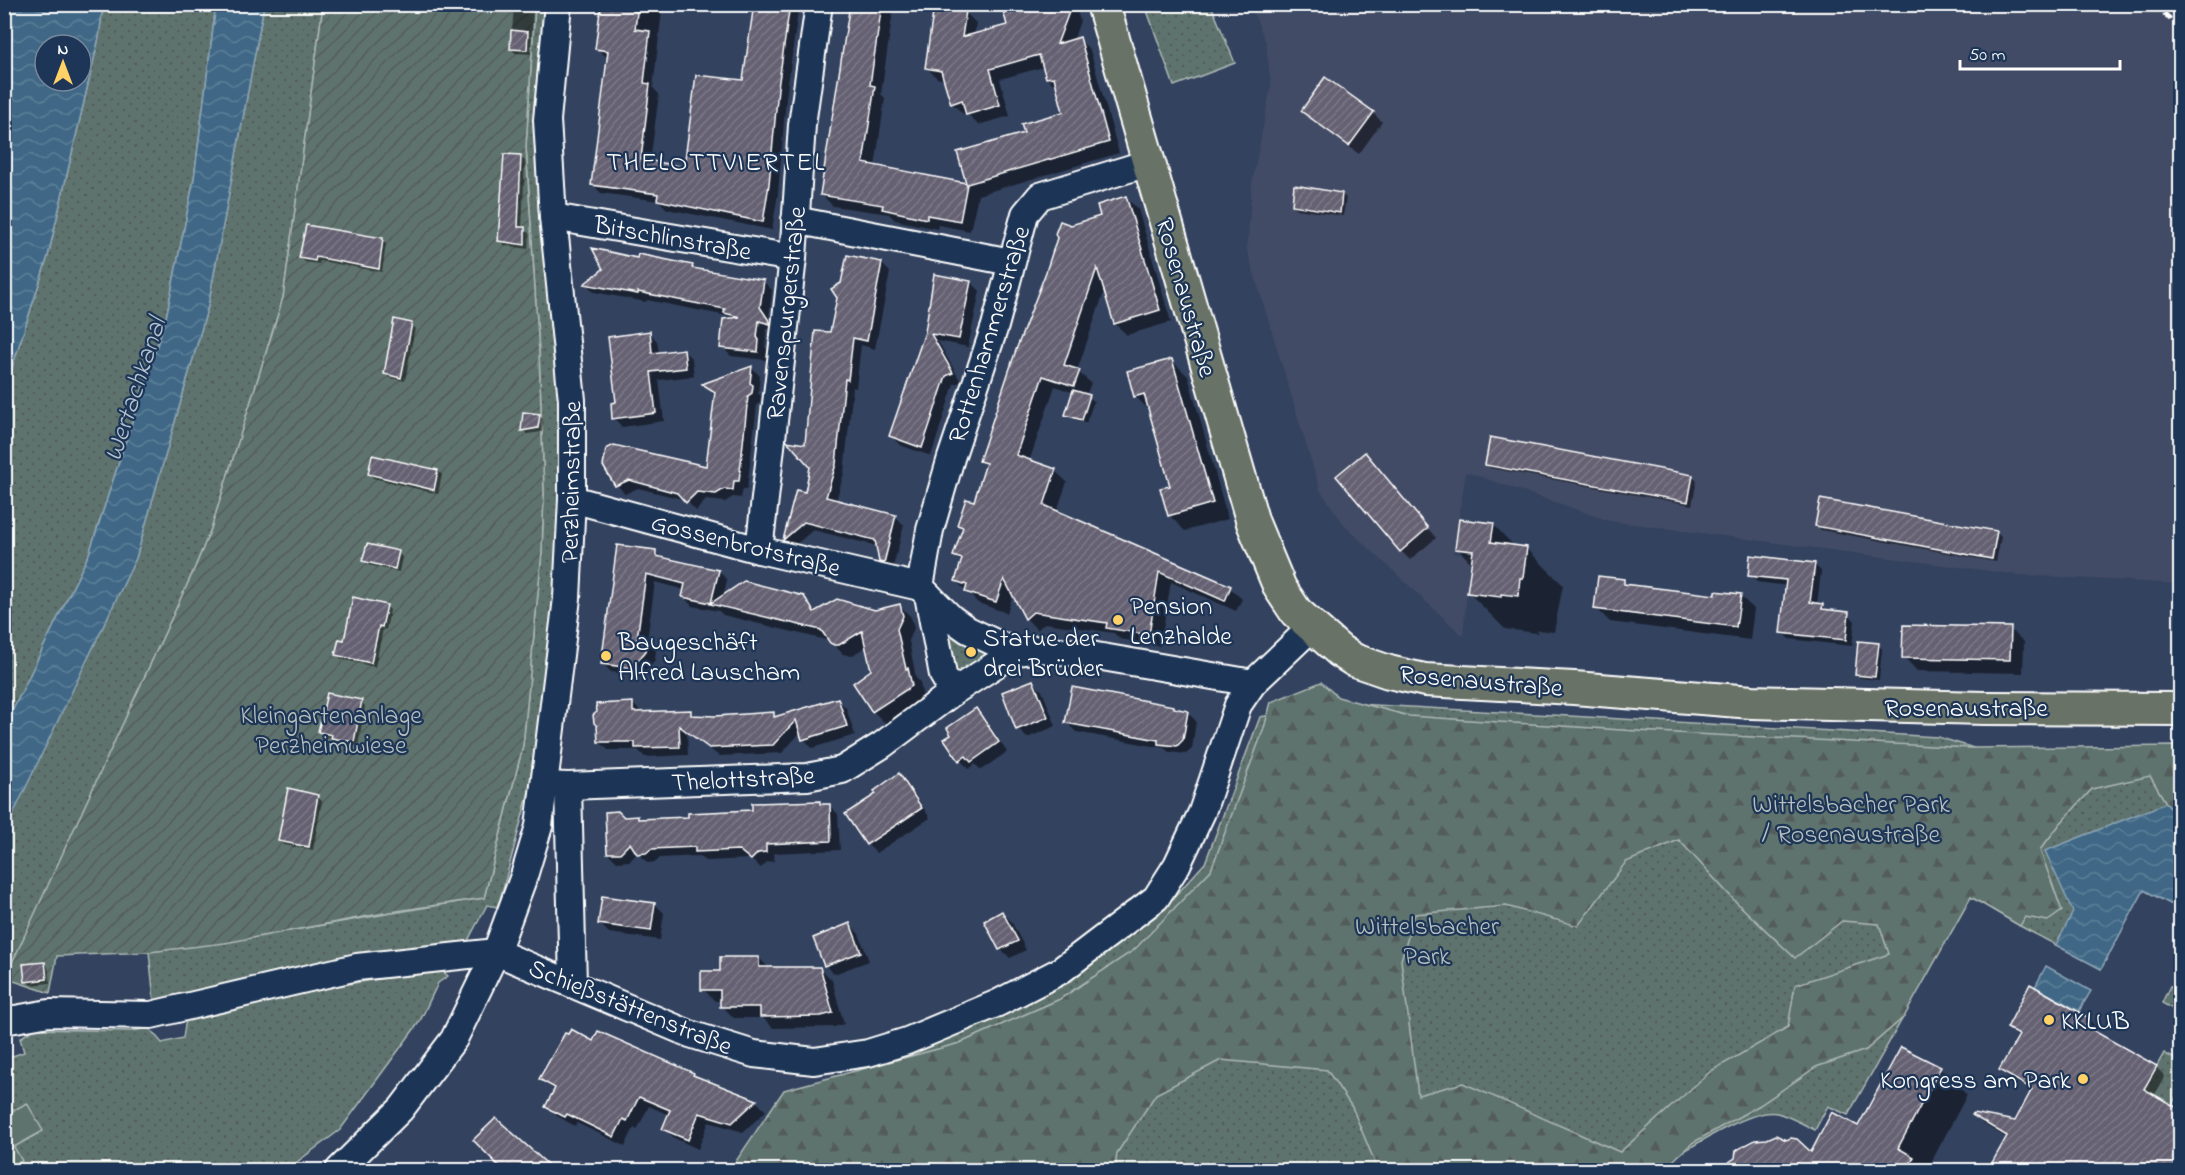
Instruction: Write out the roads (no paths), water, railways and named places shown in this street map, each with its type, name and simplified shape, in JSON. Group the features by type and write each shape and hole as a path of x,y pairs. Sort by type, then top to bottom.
{"main road":[{"name":"Rosenaustraße","path":"1103,4 1253,523 1280,588 1296,612 1340,651 1354,660 1389,672 1425,680 1775,703 1984,708 2181,709"}],"street":[{"name":"Perzheimstraße","path":"558,4 547,120 553,217 572,400 572,499 556,785 573,984"},
{"name":"Ravenspurgerstraße","path":"759,550 793,258 802,125 819,4"},
{"name":"Rottenhammerstraße","path":"924,591 930,530 951,458 995,326 1024,214 1040,196 1148,163"},
{"name":"Bitschlinstraße","path":"553,217 793,258"},
{"path":"795,220 1011,262"},
{"name":"Gossenbrotstraße","path":"572,499 759,550 924,591"},
{"path":"924,591 951,618 968,630 1015,652"},
{"path":"924,591 943,675 953,692"},
{"name":"Schießstättenstraße","path":"4,1021 49,1013 151,1015 357,967 496,952 690,1035 754,1054 813,1061 868,1053 907,1041 998,1003 1060,970 1156,898 1177,865 1202,812 1238,705 1253,684 1312,627"},
{"name":"Thelottstraße","path":"556,785 807,777 842,770 882,745 953,692 1015,652 1042,649 1085,654 1253,684"},
{"name":"Perzheimstraße","path":"339,1170 401,1109 454,1039 496,952 524,876 539,826 556,785"}],"water":[{"path":"5,4 103,5 93,63 93,33 33,33 33,93 86,93 48,256 5,389"},
{"path":"216,5 264,5 208,306 136,558 5,831 5,726 89,554 166,318 194,179"},
{"path":"2166,803 2180,821 2180,909 2144,890 2101,969 2056,945 2073,912 2045,851"},
{"path":"2046,966 2091,991 2079,1011 2035,987"}],"railway":[{"path":"2154,4 2180,28"}],"place":[{"name":"Pension Lenzhalde","path":"1118,620"},
{"name":"Statue der drei Brüder","path":"971,652"},
{"name":"Baugeschäft Alfred Lauscham","path":"606,656"},
{"name":"KKLUB","path":"2049,1020"},
{"name":"Kongress am Park","path":"2083,1079"}],"district":[{"name":"THELOTTVIERTEL","path":"716,161"}],"water label":[{"name":"Wertachkanal","path":"134,389"}],"park label":[{"name":"Kleingartenanlage Perzheimwiese","path":"331,729"},
{"name":"Wittelsbacher Park / Rosenaustraße","path":"1851,818"},
{"name":"Wittelsbacher Park","path":"1427,940"}]}
